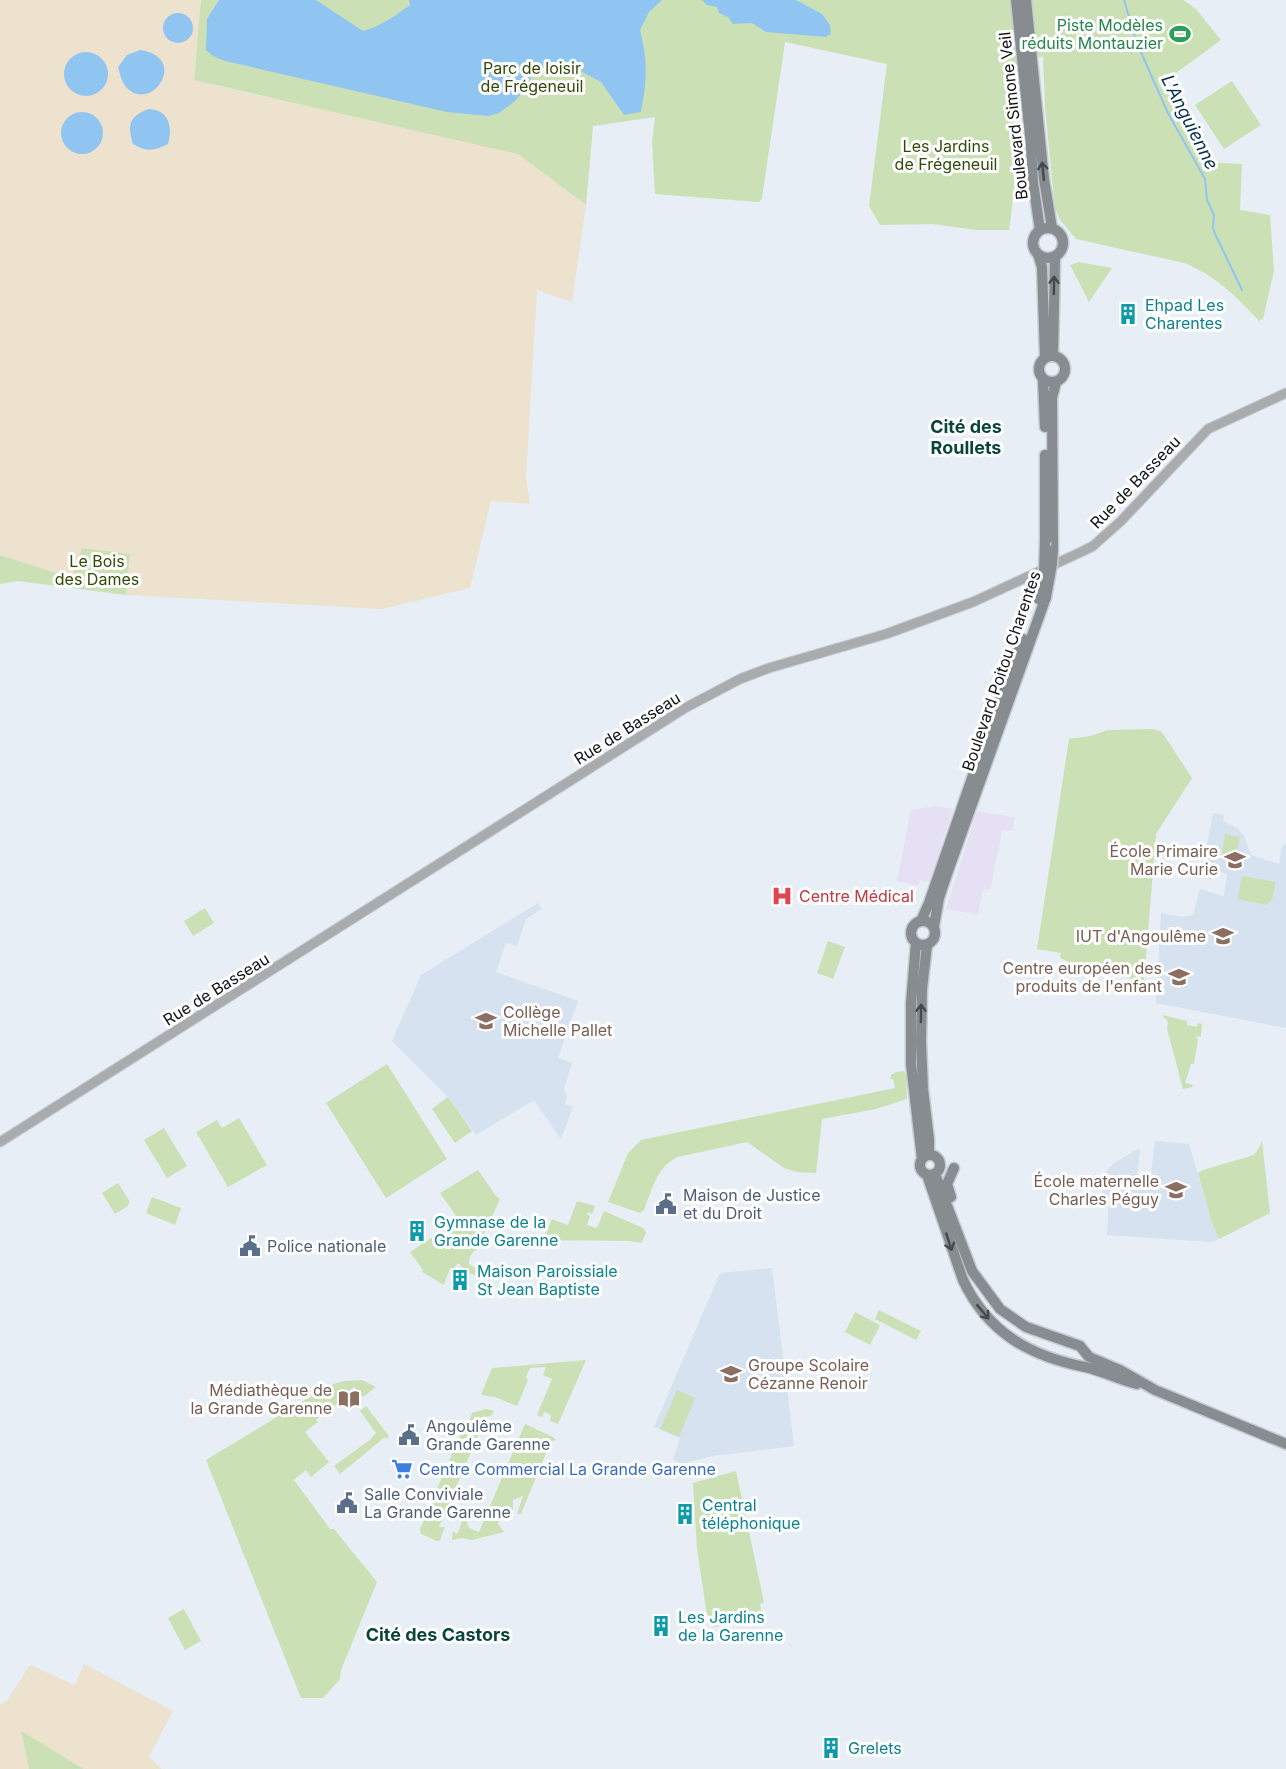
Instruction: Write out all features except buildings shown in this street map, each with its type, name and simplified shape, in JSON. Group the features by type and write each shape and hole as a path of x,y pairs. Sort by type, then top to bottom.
{"main road":[{"name":"Boulevard Simone Veil","path":"1016,0 1033,182 1046,229"},
{"name":"Boulevard Simone Veil","path":"1026,0 1044,179 1046,229"},
{"path":"1046,229 1059,233 1062,242 1055,256 1049,356 1042,267 1033,241 1037,232 1046,229"},
{"path":"1038,255 1046,258 1055,256"},
{"path":"1049,356 1063,362 1065,369 1063,377 1056,382 1043,380 1038,369 1040,362 1049,356"},
{"name":"Boulevard Poitou Charentes","path":"933,926 939,898 1052,564 1049,546 1043,380"},
{"name":"Boulevard Poitou Charentes","path":"1049,546 1052,398 1056,382"},
{"name":"Boulevard Poitou Charentes","path":"921,921 996,707 1042,598"},
{"path":"921,921 928,922 933,926 934,938 921,944 912,937 911,930 921,921"},
{"path":"921,944 921,1043 923,1089 929,1139 920,1167 931,1174 958,1232 966,1259 983,1288 1000,1309 1026,1327 1080,1346 1089,1357 1149,1386 1286,1444"},
{"path":"925,1157 935,1156 939,1161 940,1167 931,1174"},
{"path":"954,1168 948,1184 958,1222 958,1232"},
{"path":"931,1174 958,1270 970,1296 991,1323 1028,1350 1135,1384 1149,1386"},
{"path":"1020,1344 1019,1333 1026,1327"},
{"path":"1077,1366 1081,1363 1085,1353"}],"street":[{"name":"Rue de Basseau","path":"0,1142 685,708 719,689 769,668 858,643 932,618 1000,591 1093,546 1121,521 1203,433 1224,420 1286,393"}],"shaded area":[{"path":"0,0 202,0 194,80 261,96 344,109 518,154 586,205 572,302 537,290 526,477 530,504 491,501 470,588 382,609 126,595 130,555 72,579 0,555"},
{"path":"935,806 953,809 929,882 920,880 918,886 897,881 911,810"},
{"path":"977,811 1015,817 1012,831 1002,830 990,890 983,889 978,915 946,909"},
{"name":"IUT d'Angoulême","path":"1213,813 1224,815 1223,821 1237,828 1244,836 1251,855 1279,864 1282,846 1286,843 1286,1028 1156,1003 1161,913 1184,917 1193,915 1200,889 1224,896 1227,874 1218,871 1211,880 1201,877"},
{"name":"Collège Michelle Pallet","path":"538,903 542,909 526,919 517,946 506,943 496,972 578,1001 558,1058 572,1063 564,1089 567,1097 565,1104 573,1107 561,1139 534,1100 476,1135 448,1097 392,1041 421,975"},
{"name":"École maternelle Charles Péguy","path":"1155,1141 1189,1144 1212,1223 1219,1239 1212,1242 1107,1235 1109,1199 1102,1198 1104,1174 1114,1163 1140,1148 1136,1185 1150,1186"},
{"name":"Groupe Scolaire Cézanne Renoir","path":"772,1268 794,1446 712,1456 681,1464 673,1459 680,1438 654,1427 720,1273"},
{"path":"84,1664 173,1711 149,1757 162,1769 84,1769 21,1732 29,1769 0,1769 0,1704 6,1702 30,1665 75,1685"}],"green space":[{"name":"Parc de loisir de Frégeneuil","path":"201,0 1183,0 1196,9 1221,40 1165,81 1203,162 1242,164 1240,210 1270,215 1274,271 1263,319 1259,321 1225,288 1195,268 1184,263 1076,239 1060,220 1055,208 1053,189 1045,107 1043,56 1013,66 1015,168 1009,230 976,230 933,224 880,225 869,206 887,64 785,42 762,198 759,202 655,194 652,142 655,117 593,126 586,205 518,154 194,80"},
{"path":"1232,81 1261,125 1224,149 1195,105"},
{"path":"1079,262 1112,268 1089,302 1070,265"},
{"name":"Le Bois des Dames","path":"82,548 130,554 126,595 18,581 0,584 0,555 72,578"},
{"path":"1153,729 1162,732 1192,778 1156,834 1144,981 1121,976 1084,973 1085,966 1060,958 1061,953 1037,949 1069,739 1108,730"},
{"path":"1225,834 1240,837 1235,861 1221,858"},
{"path":"1242,876 1276,882 1272,899 1266,905 1238,899"},
{"path":"205,908 214,923 193,936 184,921"},
{"path":"828,941 845,947 833,979 817,973"},
{"path":"1162,1015 1187,1021 1187,1025 1197,1027 1198,1023 1202,1024 1201,1037 1196,1038 1198,1039 1194,1064 1191,1064 1185,1083 1193,1085 1192,1087 1183,1089 1167,1029 1168,1022"},
{"path":"387,1064 447,1159 386,1198 326,1103"},
{"path":"904,1071 907,1099 876,1109 822,1119 816,1173 796,1172 784,1168 747,1142 678,1157 671,1161 660,1173 644,1210 640,1213 608,1202 628,1153 641,1140 895,1088 893,1079 890,1079 891,1075"},
{"path":"448,1097 472,1131 455,1143 432,1109"},
{"path":"239,1118 267,1165 228,1187 196,1132 217,1120 222,1128"},
{"path":"164,1128 187,1166 167,1178 144,1140"},
{"path":"1262,1141 1270,1213 1219,1239 1212,1223 1198,1173 1254,1155"},
{"path":"478,1170 500,1199 482,1238 488,1242 475,1250 469,1259 469,1264 479,1271 477,1276 467,1272 458,1263 453,1269 450,1268 444,1285 422,1272 423,1270 410,1252 459,1220 440,1193"},
{"path":"118,1183 130,1202 127,1207 115,1214 102,1193"},
{"path":"152,1197 181,1208 175,1225 146,1213"},
{"path":"577,1201 595,1206 592,1214 588,1212 587,1214 590,1216 587,1225 597,1228 604,1211 643,1228 646,1233 641,1243 543,1240 552,1219 568,1225"},
{"path":"879,1310 921,1331 916,1340 875,1319"},
{"path":"855,1312 880,1325 870,1345 845,1332"},
{"path":"586,1360 558,1424 550,1421 551,1415 544,1412 542,1417 537,1415 552,1379 543,1375 546,1367 530,1368 526,1377 528,1380 517,1406 495,1397 481,1395 492,1368"},
{"path":"362,1380 376,1387 363,1397 354,1387 337,1400 339,1402 305,1432 329,1462 311,1477 306,1470 294,1480 330,1529 334,1529 377,1582 341,1670 340,1679 323,1698 301,1698 206,1460 328,1386 343,1381"},
{"path":"677,1390 695,1398 679,1437 660,1429"},
{"path":"366,1406 389,1436 340,1474 334,1466 376,1433 360,1411"},
{"path":"486,1409 494,1411 492,1415 486,1417 439,1527 445,1527 440,1540 437,1541 421,1534 420,1529 464,1426 467,1427 472,1413"},
{"path":"525,1424 556,1440 551,1441 521,1514 517,1514 523,1496 513,1500 513,1509 508,1517 501,1514 498,1524 504,1532 472,1540 462,1538 452,1540 453,1531 458,1533 464,1515 469,1528 479,1532"},
{"path":"736,1471 764,1602 760,1604 763,1619 713,1627 710,1616 707,1615 697,1549 693,1483"},
{"path":"184,1609 201,1641 185,1650 168,1618"},
{"path":"21,1731 84,1769 29,1769"}],"water":[{"path":"219,0 316,0 363,31 399,13 410,5 409,0 662,0 649,12 640,30 646,71 641,112 624,115 601,82 569,65 535,69 527,87 515,101 499,113 488,116 447,112 225,61 213,56 206,50 207,19"},
{"path":"702,0 796,0 822,14 830,25 831,34 826,37 766,32 752,23 733,24 728,17 719,13 717,7 707,5"},
{"path":"178,13 189,17 193,28 189,39 178,43 167,39 163,28 167,17"},
{"path":"140,50 155,55 162,62 164,71 162,81 156,89 147,94 138,94 128,89 121,79 118,67 127,55"},
{"path":"86,52 101,59 108,74 101,89 86,96 71,89 64,74 71,59"},
{"path":"149,109 161,112 165,116 170,132 168,144 150,150 133,144 130,132 134,118"},
{"path":"82,112 90,113 97,118 102,125 102,141 97,148 90,153 82,154 74,153 67,148 62,141 61,133 62,125 67,118 74,113"}],"waterway":[{"name":"L'Anguienne","path":"1124,0 1136,41 1168,113 1205,179 1207,200 1214,215 1213,228 1242,290"}],"place":[{"name":"Piste Modèles réduits Montauzier","path":"1180,34"},
{"name":"Ehpad Les Charentes","path":"1128,314"},
{"name":"École Primaire Marie Curie","path":"1235,860"},
{"name":"Centre Médical","path":"782,896"},
{"name":"IUT d'Angoulême","path":"1223,936"},
{"name":"Centre européen des produits de l'enfant","path":"1179,977"},
{"name":"Collège Michelle Pallet","path":"486,1021"},
{"name":"École maternelle Charles Péguy","path":"1176,1190"},
{"name":"Maison de Justice et du Droit","path":"666,1204"},
{"name":"Gymnase de la Grande Garenne","path":"417,1231"},
{"name":"Police nationale","path":"250,1246"},
{"name":"Maison Paroissiale St Jean Baptiste","path":"460,1280"},
{"name":"Groupe Scolaire Cézanne Renoir","path":"731,1374"},
{"name":"Médiathèque de la Grande Garenne","path":"349,1399"},
{"name":"Angoulême Grande Garenne","path":"409,1435"},
{"name":"Centre Commercial La Grande Garenne","path":"402,1469"},
{"name":"Salle Conviviale La Grande Garenne","path":"347,1503"},
{"name":"Central téléphonique","path":"685,1514"},
{"name":"Les Jardins de la Garenne","path":"661,1626"},
{"name":"Grelets","path":"831,1748"}],"district":[{"name":"Cité des Roullets","path":"966,436"},
{"name":"Cité des Castors","path":"438,1634"}],"park label":[{"name":"Les Jardins de Frégeneuil","path":"946,155"}]}
